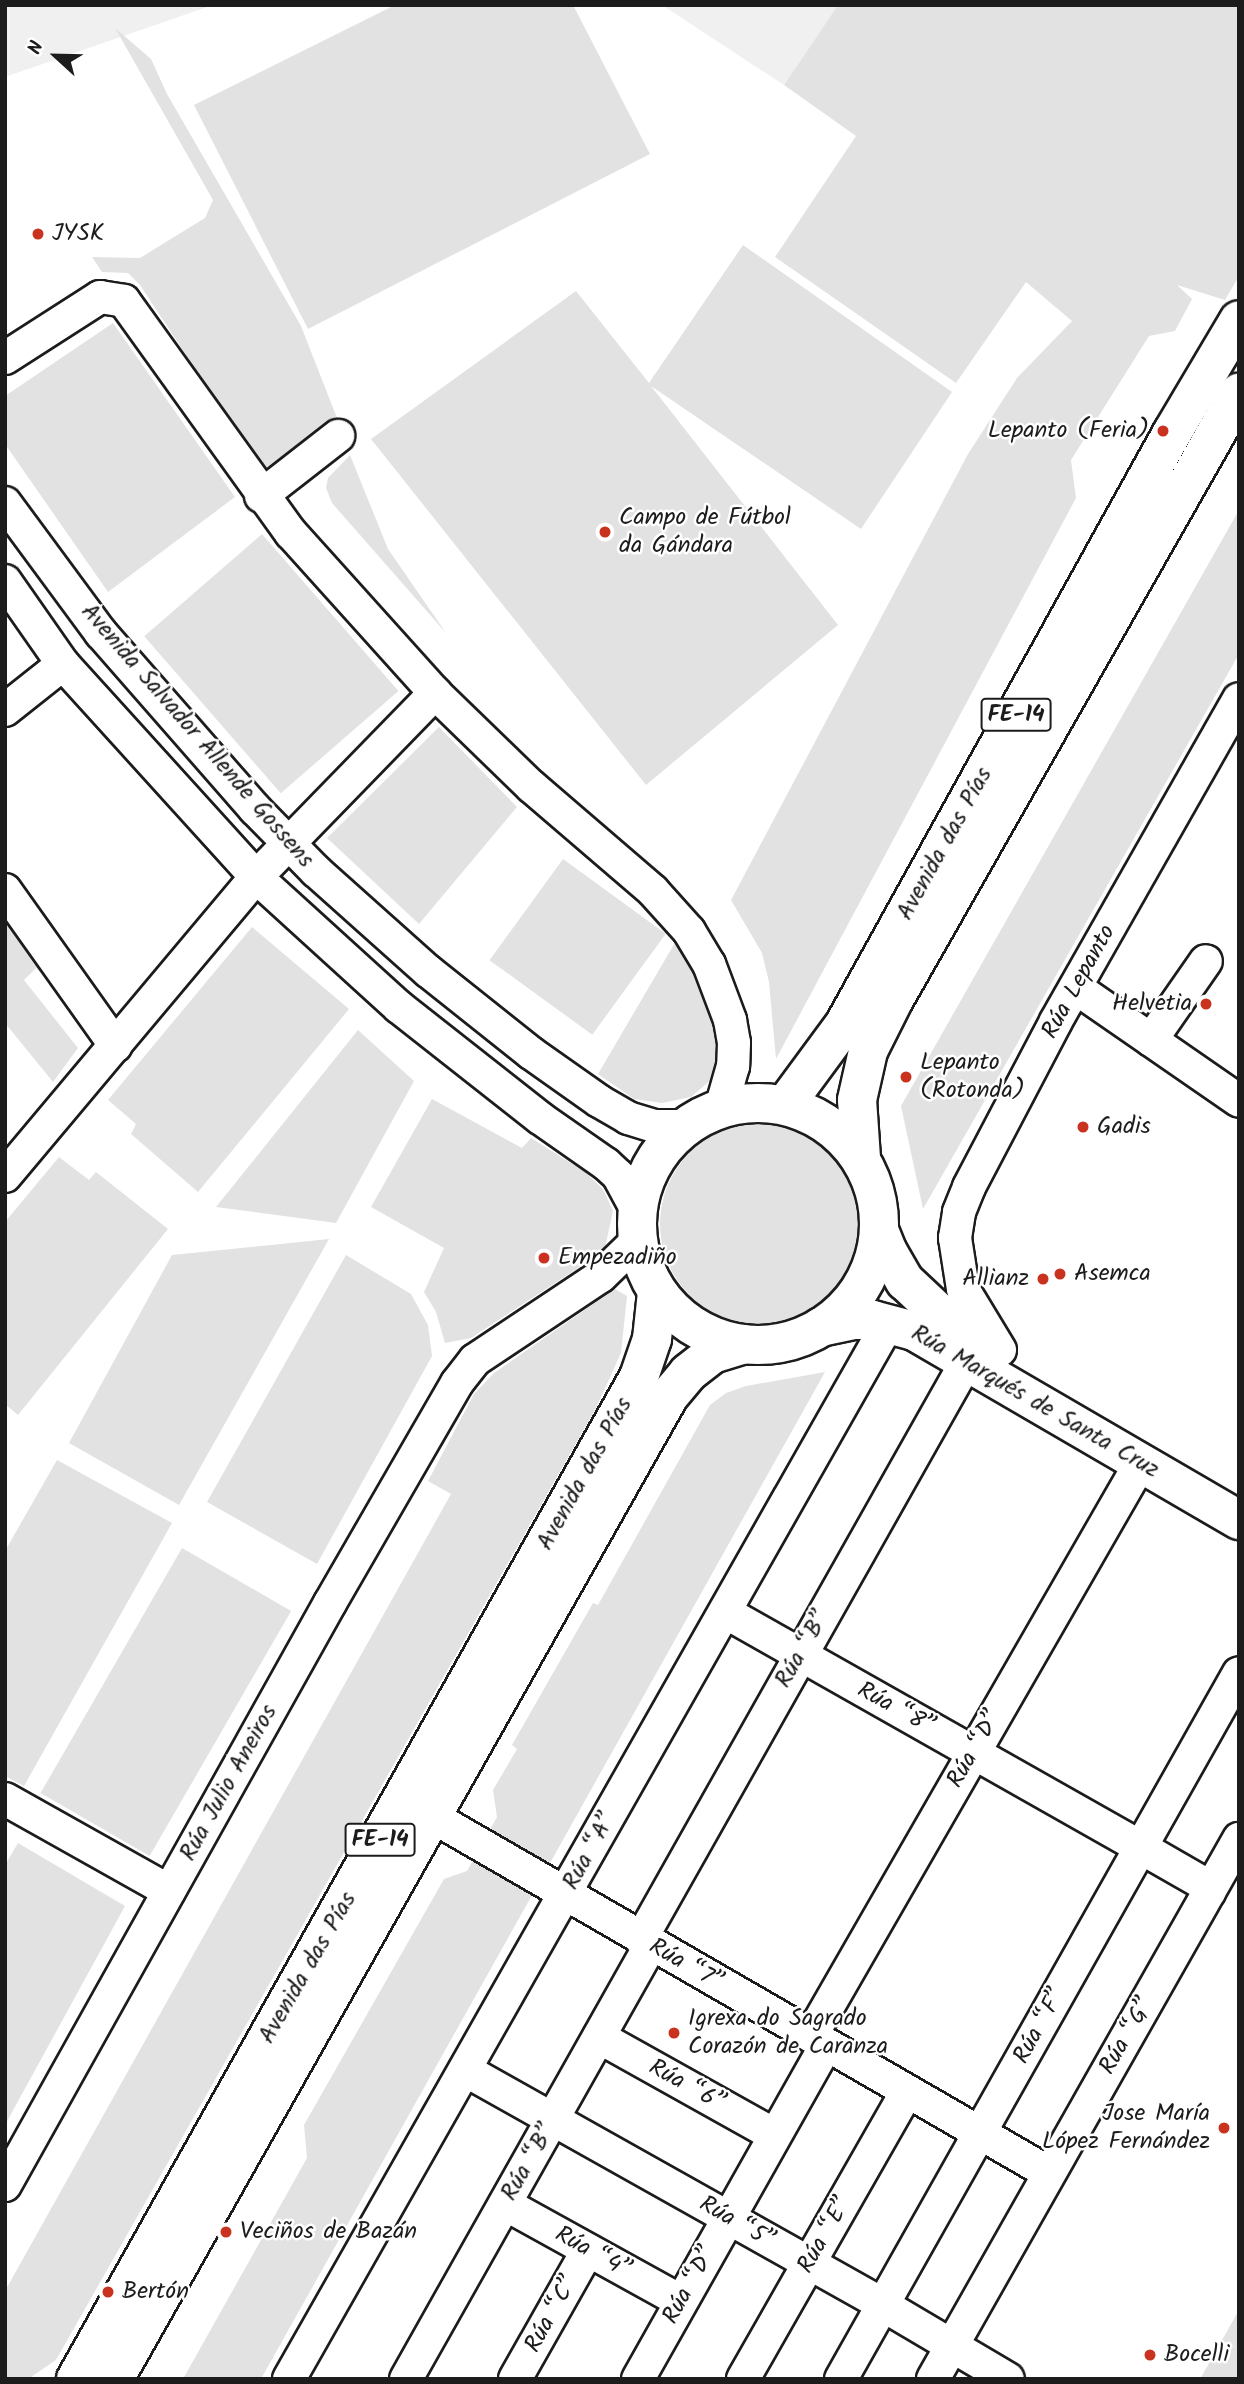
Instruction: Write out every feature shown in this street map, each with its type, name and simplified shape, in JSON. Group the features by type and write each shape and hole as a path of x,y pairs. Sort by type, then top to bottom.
{"main road":[{"name":"Avenida das Pías","path":"785,1105 844,1025 1166,445 1239,320"},
{"name":"Avenida das Pías","path":"860,1158 858,1100 868,1051 892,1001 1239,393"},
{"path":"744,1103 785,1105 808,1113 828,1125 846,1140 860,1158 875,1193 879,1230 876,1256 866,1279 839,1315 821,1327 776,1344 745,1345 694,1327 674,1311 657,1292 645,1269 638,1226 643,1187 653,1164 668,1143 687,1126 721,1108 744,1103"},
{"name":"Rúa Marqués de Santa Cruz","path":"879,1230 895,1265 920,1296 984,1356 1141,1462 1239,1520"},
{"name":"Avenida das Pías","path":"76,2379 639,1377 652,1339 657,1292"},
{"name":"Rúa Marqués de Santa Cruz","path":"821,1327 854,1320 889,1322 984,1356 1239,1490"},
{"name":"Avenida das Pías","path":"114,2379 669,1396 688,1373 712,1354 745,1345"}],"street":[{"path":"5,358 100,297 124,301 261,496 435,693 531,786 653,891 689,931 722,991 732,1031 733,1066 721,1108"},
{"path":"261,496 338,436"},
{"name":"Avenida Salvador Allende Gossens","path":"5,503 101,634 289,843 429,971 531,1054 628,1118 654,1126 687,1126"},
{"name":"Avenida Salvador Allende Gossens","path":"5,581 63,664 222,843 399,1007 540,1118 618,1175 638,1226"},
{"path":"5,710 63,664"},
{"path":"5,1176 257,877 435,693"},
{"name":"Rúa Lepanto","path":"984,1356 963,1289 955,1238 959,1212 975,1174 1076,988 1239,699"},
{"path":"5,890 116,1046"},
{"path":"1152,1040 1206,961"},
{"path":"1076,988 1239,1101"},
{"name":"Rúa Julio Aneiros","path":"5,2185 330,1603 457,1383 475,1360 601,1276 638,1226"},
{"name":"Rúa “A”","path":"289,2379 889,1322"},
{"name":"Rúa “B”","path":"406,2379 599,2037 646,1942 800,1655 984,1356"},
{"name":"Rúa “D”","path":"638,2379 774,2135 818,2041 973,1752 1141,1462"},
{"name":"Rúa “8”","path":"725,1612 1201,1882 1209,1892"},
{"name":"Rúa “F”","path":"841,2379 1239,1673"},
{"path":"5,1799 169,1891"},
{"name":"Rúa “7”","path":"433,1817 565,1896 1049,2173"},
{"name":"Rúa “G”","path":"933,2379 1239,1839"},
{"name":"Rúa “6”","path":"599,2037 774,2135"},
{"name":"Rúa “5”","path":"465,2070 952,2344 1008,2379"},
{"name":"Rúa “E”","path":"743,2379 907,2091"},
{"name":"Rúa “4”","path":"505,2204 681,2301"},
{"name":"Rúa “C”","path":"516,2379 588,2250"}],"shaded area":[{"path":"5,5 213,5 5,77"},
{"path":"395,5 573,5 650,154 308,329 194,105"},
{"path":"662,5 838,5 784,85"},
{"path":"838,5 1239,5 1239,276 1225,300 1177,285 1192,299 1175,331 1149,336 1071,460 1076,498 776,1059 769,982 762,953 731,900 968,454 1017,378 1072,321 1026,282 956,383 775,257 856,136 784,85"},
{"path":"115,28 151,59 167,94 301,326 337,418 275,465 266,467 258,464 140,285 128,273 102,272 92,257 140,258 205,218 213,200"},
{"name":"Campo de Fútbol da Gándara","path":"743,245 952,392 861,529 651,386 838,625 646,785 371,439 576,291 649,383"},
{"path":"113,323 235,497 108,592 5,444 5,396"},
{"path":"350,455 388,549 446,633 332,503 326,488 328,478"},
{"path":"1239,510 1239,654 923,1209 901,1106"},
{"path":"262,534 398,691 281,793 144,636"},
{"path":"439,727 517,807 419,924 327,838"},
{"path":"563,859 666,934 592,1035 490,960"},
{"path":"5,899 47,965 40,972 36,968 24,980 78,1048 53,1082 5,1023"},
{"path":"252,927 349,1009 198,1192 131,1134 136,1124 108,1100"},
{"path":"676,941 703,990 716,1028 720,1060 712,1079 691,1097 662,1103 634,1099 598,1074"},
{"path":"358,1030 414,1081 336,1223 216,1207"},
{"path":"432,1099 522,1148 531,1138 585,1172 603,1189 613,1211 605,1248 592,1259 471,1338 445,1343 436,1312 424,1292 444,1248 371,1207"},
{"path":"760,1124 798,1131 831,1153 853,1186 860,1224 853,1262 831,1295 798,1317 760,1324 722,1317 689,1295 667,1262 660,1224 667,1186 689,1153 722,1131"},
{"path":"59,1157 89,1180 96,1172 168,1229 18,1415 5,1404 5,1222"},
{"path":"329,1239 179,1505 69,1443 172,1255"},
{"path":"346,1255 411,1294 428,1325 432,1356 317,1564 207,1502"},
{"path":"615,1289 627,1296 621,1353 596,1408 56,2360 28,2379 5,2379 5,2291 451,1494 428,1481 474,1394 494,1373"},
{"path":"825,1372 261,2379 183,2379 307,2158 304,2125 444,1879 467,1871 497,1817 493,1790 517,1749 512,1745 593,1603 598,1605 710,1405 726,1393 746,1386"},
{"path":"57,1460 172,1523 24,1786 5,1776 5,1551"},
{"path":"182,1548 291,1611 150,1856 40,1793"},
{"path":"18,1843 125,1906 5,2125 5,1865"},
{"path":"1239,2310 1239,2379 1200,2379"}],"place":[{"name":"JYSK","path":"38,234"},
{"name":"Lepanto (Feria)","path":"1163,431"},
{"name":"Campo de Fútbol da Gándara","path":"605,532"},
{"name":"Helvetia","path":"1206,1004"},
{"name":"Lepanto (Rotonda)","path":"906,1077"},
{"name":"Gadis","path":"1083,1127"},
{"name":"Empezadiño","path":"544,1258"},
{"name":"Asemca","path":"1060,1274"},
{"name":"Allianz","path":"1043,1279"},
{"name":"Igrexa do Sagrado Corazón de Caranza","path":"674,2033"},
{"name":"Jose María López Fernández","path":"1224,2128"},
{"name":"Veciños de Bazán","path":"226,2232"},
{"name":"Bertón","path":"108,2292"},
{"name":"Bocelli","path":"1150,2355"}]}
